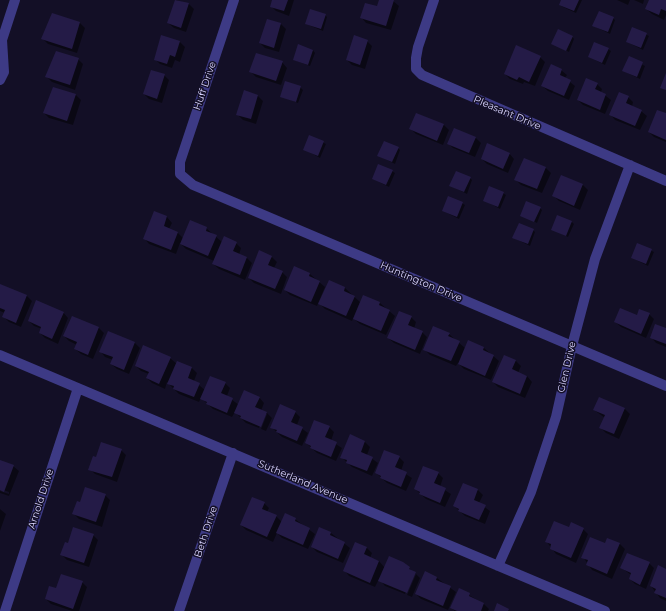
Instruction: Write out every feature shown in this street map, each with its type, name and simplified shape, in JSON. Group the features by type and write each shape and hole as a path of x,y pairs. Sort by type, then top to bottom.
{"street":[{"path":"0,80 4,72 2,40 15,0"},
{"name":"Huff Drive","path":"180,174 180,162 184,147 234,0"},
{"name":"Pleasant Drive","path":"434,0 416,58 416,69 422,75 666,181"},
{"name":"Glen Drive","path":"498,566 531,492 551,432 595,259 630,165"},
{"name":"Huntington Drive","path":"180,174 193,185 666,386"},
{"name":"Sutherland Avenue","path":"0,355 605,611"},
{"name":"Arnold Drive","path":"5,611 78,388"},
{"name":"Beth Drive","path":"180,611 233,453"}],"building":[{"path":"175,0 189,3 181,28 167,23"},
{"path":"272,0 288,0 284,11 270,7"},
{"path":"379,0 394,0 386,26 360,18 365,3 377,6"},
{"path":"561,0 579,0 574,11 559,5"},
{"path":"649,0 666,0 666,11 661,9 659,15 645,9"},
{"path":"310,9 326,14 321,29 305,24"},
{"path":"599,11 614,17 608,32 592,26"},
{"path":"52,13 80,22 72,49 41,39"},
{"path":"267,19 281,23 274,48 259,43"},
{"path":"632,27 647,33 641,48 626,42"},
{"path":"558,29 573,36 566,51 551,44"},
{"path":"161,35 180,41 175,57 170,55 167,64 154,60"},
{"path":"354,35 368,40 360,65 346,60"},
{"path":"594,42 609,48 602,63 588,57"},
{"path":"298,44 313,50 308,65 293,60"},
{"path":"516,45 541,56 529,82 519,77 517,80 504,74"},
{"path":"56,51 79,58 70,85 45,77"},
{"path":"256,53 283,61 276,81 249,72"},
{"path":"629,56 643,62 637,77 622,71"},
{"path":"551,64 562,69 560,75 571,80 564,96 541,86"},
{"path":"151,70 165,74 157,99 143,94"},
{"path":"666,73 666,90 660,88"},
{"path":"586,78 598,83 595,89 606,94 600,110 577,100"},
{"path":"285,81 301,86 296,102 280,97"},
{"path":"53,87 76,94 67,121 43,113"},
{"path":"244,90 258,95 251,119 236,115"},
{"path":"619,92 629,96 626,103 642,110 635,126 609,115"},
{"path":"657,110 666,113 666,140 648,132"},
{"path":"416,113 444,124 437,141 409,129"},
{"path":"454,128 476,137 469,153 447,144"},
{"path":"309,135 324,141 318,156 303,150"},
{"path":"384,141 399,147 392,162 377,156"},
{"path":"487,143 510,153 503,169 481,159"},
{"path":"524,158 546,167 537,189 514,180"},
{"path":"378,164 393,170 386,185 372,179"},
{"path":"456,171 471,177 464,192 449,186"},
{"path":"561,175 583,184 574,206 552,196"},
{"path":"489,186 504,192 498,207 483,201"},
{"path":"448,196 463,202 457,217 442,211"},
{"path":"526,201 541,207 534,222 520,216"},
{"path":"154,211 167,216 164,226 178,232 171,250 143,239"},
{"path":"557,215 572,221 566,236 551,230"},
{"path":"190,220 207,227 206,231 217,235 208,256 180,244"},
{"path":"519,223 534,229 528,244 512,238"},
{"path":"224,236 237,242 233,251 247,257 240,275 212,264"},
{"path":"637,243 652,249 646,264 631,258"},
{"path":"259,250 272,256 268,265 283,271 275,289 248,278"},
{"path":"294,266 310,273 309,276 320,281 311,302 284,290"},
{"path":"329,280 345,287 344,291 355,296 346,316 318,304"},
{"path":"0,284 27,295 16,323 2,317 5,310 0,308"},
{"path":"363,295 380,302 379,305 390,310 381,331 353,319"},
{"path":"36,300 64,312 52,339 39,333 41,327 28,321"},
{"path":"620,308 637,315 639,309 650,313 641,334 614,322"},
{"path":"399,311 412,316 408,325 423,331 415,350 387,338"},
{"path":"72,316 99,327 88,355 74,349 77,342 63,336"},
{"path":"655,324 666,328 666,344 650,338"},
{"path":"433,326 450,333 448,336 460,341 451,361 423,350"},
{"path":"108,331 135,342 124,370 110,364 113,357 99,352"},
{"path":"468,340 484,347 483,350 494,355 485,376 458,364"},
{"path":"143,345 171,357 159,384 146,378 149,372 135,366"},
{"path":"504,355 516,360 512,369 527,376 520,394 492,382"},
{"path":"177,361 192,367 188,378 200,383 194,397 173,389 174,386 167,384"},
{"path":"210,376 226,382 221,393 233,398 227,413 206,404 207,402 200,399"},
{"path":"244,390 260,397 255,407 267,412 261,427 240,418 241,416 234,413"},
{"path":"599,397 625,408 614,434 599,428 605,415 593,410"},
{"path":"280,404 296,411 291,422 303,427 297,441 276,432 277,430 270,428"},
{"path":"314,420 330,426 325,437 337,442 331,457 310,448 311,446 305,443"},
{"path":"350,434 365,441 361,452 373,457 367,471 346,463 347,460 340,458"},
{"path":"101,442 122,449 112,477 88,470 93,456 96,457"},
{"path":"384,450 400,456 395,467 407,472 401,487 380,478 381,476 375,473"},
{"path":"0,460 14,465 4,492 0,490"},
{"path":"423,466 439,472 434,483 446,488 440,503 419,494 420,492 414,489"},
{"path":"463,483 478,489 474,500 486,505 479,520 458,511 459,509 453,506"},
{"path":"85,487 106,494 96,522 72,514 77,501 80,502"},
{"path":"252,497 265,502 262,509 277,515 267,537 240,525"},
{"path":"285,513 296,518 295,521 310,528 303,545 276,533"},
{"path":"554,521 569,527 571,522 584,528 571,558 550,549 551,544 545,542"},
{"path":"73,527 94,534 84,563 60,555 65,542 68,543"},
{"path":"319,527 331,532 330,535 345,542 338,559 311,547"},
{"path":"590,537 605,543 607,538 620,543 607,574 586,565 588,560 581,558"},
{"path":"355,542 367,547 364,554 379,561 370,583 343,571"},
{"path":"627,553 650,562 640,585 629,579 631,573 620,568"},
{"path":"389,556 403,562 410,567 409,569 416,572 407,593 378,581"},
{"path":"658,565 666,569 666,598 654,593 656,589 650,586"},
{"path":"425,571 437,577 436,580 451,586 443,606 415,594"},
{"path":"61,574 83,581 73,609 45,599 49,586 56,588"},
{"path":"459,588 470,593 469,596 484,603 481,611 457,611 450,608"},
{"path":"497,603 509,609 508,611 494,611"}]}
